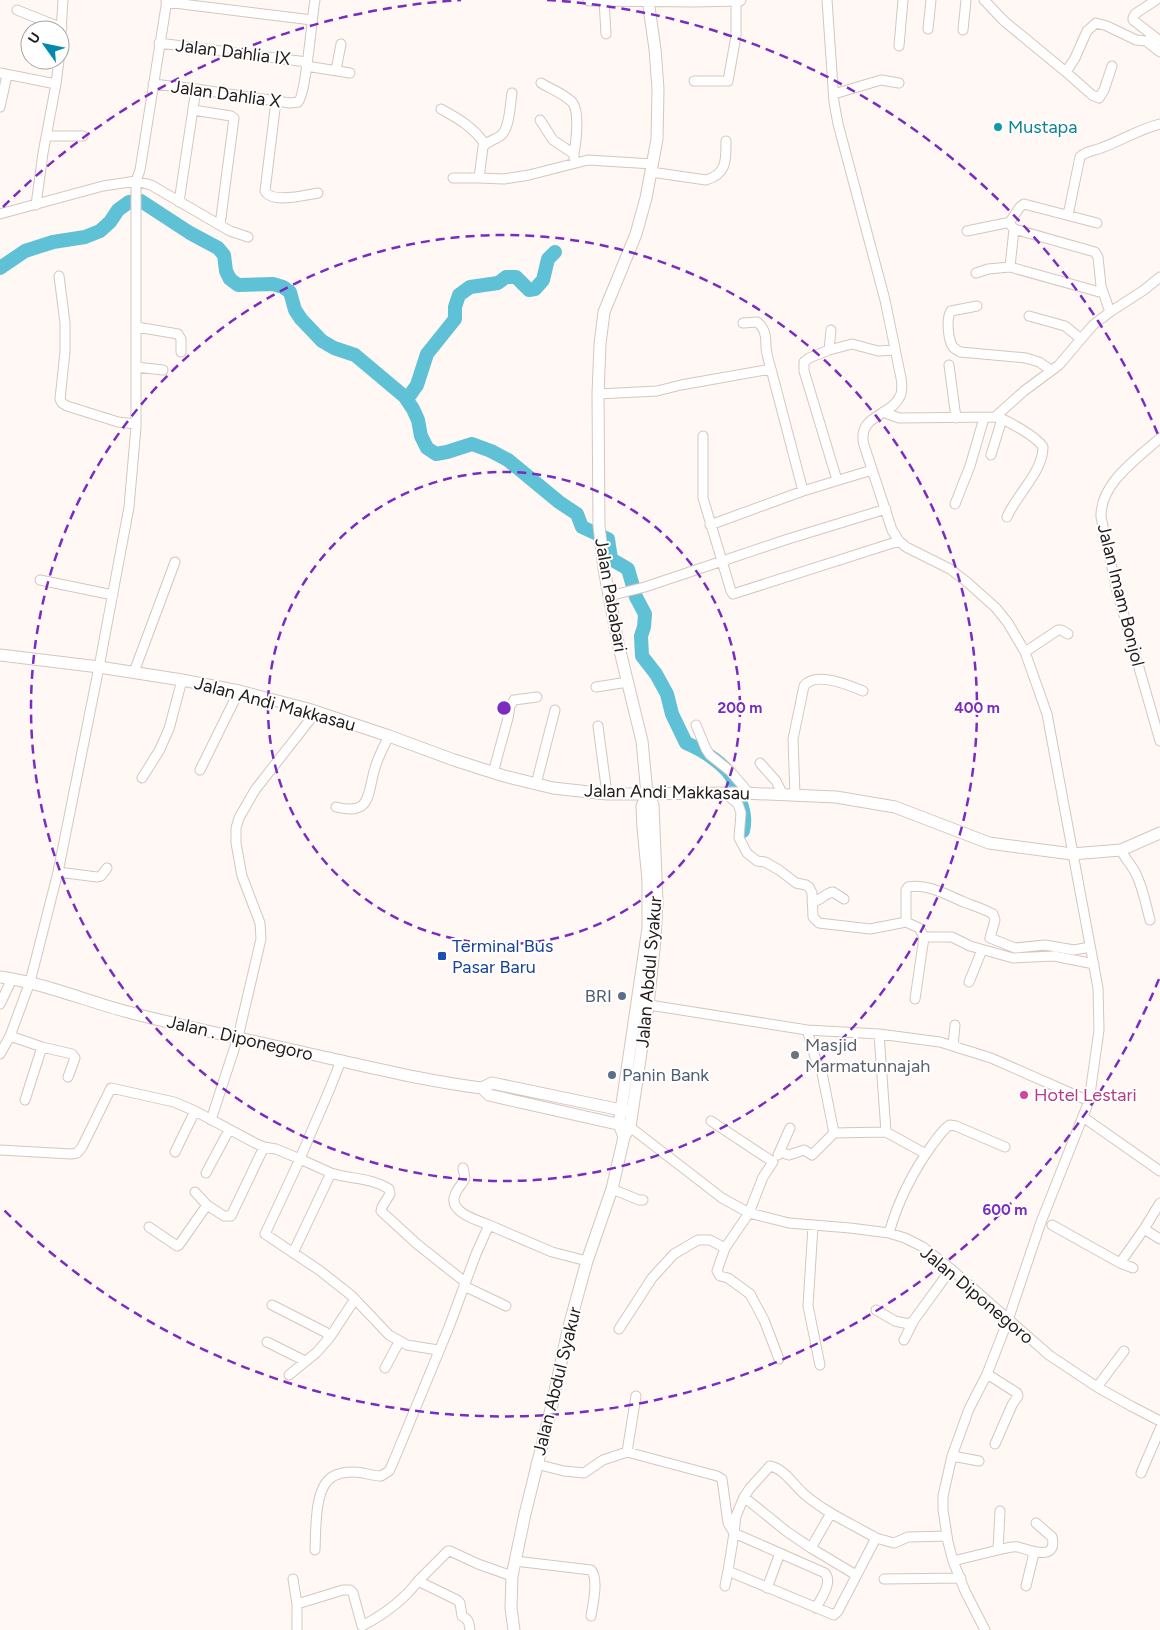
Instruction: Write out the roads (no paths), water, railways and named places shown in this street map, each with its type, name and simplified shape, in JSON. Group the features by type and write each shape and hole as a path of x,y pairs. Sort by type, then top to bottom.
{"street":[{"path":"62,20 63,0"},
{"path":"306,64 315,0"},
{"path":"589,0 740,0"},
{"path":"604,0 606,34"},
{"path":"694,81 728,81 736,36 736,0"},
{"path":"827,0 838,124 885,300 901,378 901,394 898,399 869,422 862,430 862,440 892,530 898,542 937,561 967,582 996,608 1008,623 1024,652 1047,714 1098,988 1099,1030 1089,1101 1041,1222 1008,1320 986,1374 969,1409 952,1456 943,1496 943,1510 954,1561 985,1630"},
{"path":"899,46 903,0"},
{"path":"928,29 931,0"},
{"path":"963,30 966,0"},
{"path":"984,0 1004,21 1092,95 1099,98 1104,90 1112,66"},
{"path":"1156,0 1135,14 1133,18 1160,41"},
{"path":"0,1054 10,1036 30,982 58,872 100,667 129,507 136,424 136,181 140,170 166,1 312,20"},
{"name":"Jalan Pababari","path":"647,794 642,742 609,596 599,526 598,394 601,331 606,304 636,234 657,139 658,97 655,49 648,1"},
{"path":"17,10 42,20"},
{"path":"1066,72 1075,58 1087,31 1096,24 1106,26 1136,40 1146,41 1160,52"},
{"name":"Jalan Dahlia IX","path":"159,43 306,64 350,73"},
{"path":"336,70 341,44"},
{"name":"Jalan Dahlia X","path":"153,84 290,104 298,102 302,96 306,64"},
{"path":"36,205 58,70"},
{"path":"0,108 4,74 56,84"},
{"path":"834,94 881,80 899,82"},
{"path":"541,83 571,101 574,106 576,113 576,138 574,158"},
{"path":"178,202 196,89"},
{"path":"479,178 480,158 483,147 501,136 507,128 512,93"},
{"path":"276,101 266,194 272,197 292,198 318,193"},
{"path":"441,109 468,125 486,144"},
{"path":"193,110 234,118 220,225"},
{"path":"540,120 553,140 574,158"},
{"path":"1068,215 1082,154 1100,149 1146,128 1160,124"},
{"path":"46,136 83,136"},
{"path":"453,178 504,179 529,175 574,158 652,168 706,180 715,178 721,172 726,161 726,141"},
{"path":"0,214 103,186 136,181 151,185 220,225 248,238"},
{"path":"1010,267 1012,226 1023,206 1097,222"},
{"path":"967,231 1002,223 1095,252 1098,256 1099,278 1110,312"},
{"path":"976,273 988,269 1010,267 1103,293"},
{"path":"59,276 65,323 65,352 60,399 62,403 118,422 136,424"},
{"path":"991,455 998,418 1018,397 1065,359 1093,326 1160,277"},
{"path":"977,306 950,311 948,315 951,342 954,348 960,352 1026,358 1039,362 1051,370"},
{"path":"1029,316 1065,326 1081,339"},
{"path":"743,323 754,321 762,327 803,491"},
{"path":"136,327 178,334 181,339 180,352"},
{"path":"829,350 830,330"},
{"path":"837,480 803,365 806,359 852,344 878,351 895,350"},
{"path":"949,365 956,418"},
{"path":"136,367 163,370"},
{"path":"598,394 657,391 771,369"},
{"path":"883,412 899,418 998,418 1034,438 1043,448 1040,464 1010,508 1007,518"},
{"path":"955,504 970,466 984,418"},
{"path":"703,436 702,493 710,525 732,593 736,594 898,542"},
{"name":"Jalan Imam Bonjol","path":"1160,438 1108,489 1101,508 1101,517 1117,592 1160,741"},
{"path":"710,525 803,491 872,470"},
{"path":"609,596 634,590 886,509"},
{"path":"134,672 175,562"},
{"path":"40,580 113,595"},
{"path":"1024,652 1058,630 1068,634"},
{"name":"Jalan Andi Makkasau","path":"0,658 100,667 182,680 239,692 316,712 493,773 553,788 607,794 738,793 836,797 895,807 989,843 1072,854 1121,850 1160,833"},
{"path":"795,795 793,739 804,686 807,682 814,679 823,679 863,691"},
{"path":"142,778 169,729 182,680"},
{"path":"596,687 628,682"},
{"path":"200,770 239,692"},
{"path":"493,773 510,706 514,700 537,697"},
{"path":"536,784 554,710"},
{"path":"212,1117 238,1037 261,939 260,923 242,876 236,843 236,828 239,818 256,790 316,712"},
{"path":"696,725 710,755 730,771 738,793 738,804 741,813 739,838 746,853 779,870 796,883 806,885 816,901 813,917 819,923 870,929 906,922 919,928 924,937 915,999"},
{"path":"598,726 607,794"},
{"path":"336,807 356,810 365,802 375,766 389,736"},
{"path":"760,763 776,781 783,795"},
{"name":"Jalan Abdul Syakur","path":"514,1630 512,1576 536,1464 552,1405 568,1330 587,1261 612,1189 624,1129 633,1112 648,928 648,880 642,828 642,806 647,794"},
{"path":"1121,850 1124,858 1137,875 1150,920"},
{"path":"58,872 97,877 101,876 107,868"},
{"path":"906,922 906,890 912,886 941,892 993,914 994,920 987,946 970,982"},
{"path":"816,901 833,892 844,899"},
{"path":"924,937 952,937 970,946 1015,948 1045,945 1092,955"},
{"path":"987,946 1013,958 1092,955"},
{"path":"0,1004 6,978"},
{"name":"Jalan . Diponegoro","path":"6,978 30,982 128,1012 341,1060 459,1085 482,1088"},
{"path":"643,1004 807,1030 879,1034 953,1046 991,1058 1089,1101"},
{"name":"Jalan Abdul Syakur","path":"624,1129 621,1110 643,1004"},
{"path":"953,1046 955,1025"},
{"path":"807,1030 822,1073 834,1134"},
{"path":"879,1034 886,1132"},
{"path":"10,1036 42,1047 72,1054 74,1061 68,1077"},
{"path":"25,1100 42,1047"},
{"path":"341,1060 300,1159 264,1233 319,1270 355,1298 388,1335 407,1346 438,1350"},
{"path":"482,1088 492,1083 633,1112"},
{"path":"0,1150 78,1153 111,1088 174,1102 212,1117 230,1130 264,1147 276,1149 331,1173 354,1179 372,1180 389,1189 390,1194 381,1211 465,1284 506,1306"},
{"name":"Jalan Diponegoro","path":"482,1088 489,1095 624,1129 716,1193 749,1213 789,1223 889,1233 905,1238 923,1247 951,1269 1049,1355 1097,1386 1160,1421"},
{"path":"175,1152 196,1111"},
{"path":"1083,1117 1160,1171"},
{"path":"711,1121 774,1162"},
{"path":"889,1233 896,1209 911,1176 944,1129 950,1125 956,1126 1005,1147"},
{"path":"779,1359 764,1320 750,1294 728,1278 720,1276 717,1271 725,1248 749,1213 760,1184 780,1152 790,1128"},
{"path":"206,1173 230,1130"},
{"path":"780,1152 789,1155 804,1150 812,1155 834,1134 886,1132 926,1154"},
{"path":"195,1192 207,1205 226,1217 232,1214 264,1147"},
{"path":"463,1168 464,1180 456,1192 454,1204 459,1211 552,1252 587,1261"},
{"path":"293,1253 331,1173"},
{"path":"612,1189 643,1200"},
{"path":"1120,1264 1160,1203"},
{"path":"149,1227 177,1246 207,1205"},
{"path":"314,1550 317,1508 326,1482 332,1476 355,1472 381,1476 389,1471 396,1458 489,1225"},
{"path":"1052,1225 1120,1264 1133,1268"},
{"path":"813,1226 808,1306 820,1365"},
{"path":"1144,1229 1160,1239"},
{"path":"619,1329 652,1278 674,1254 698,1240 710,1240 725,1248"},
{"path":"904,1340 914,1320 951,1269"},
{"path":"289,1375 317,1352 330,1337 355,1298"},
{"path":"272,1305 325,1332 330,1337"},
{"path":"876,1310 895,1321 909,1324 914,1320"},
{"path":"267,1342 305,1361"},
{"path":"385,1368 399,1342"},
{"path":"1097,1386 1124,1350"},
{"path":"986,1374 1017,1393 1018,1396 1012,1405 995,1444"},
{"path":"627,1452 636,1396"},
{"path":"1141,1473 1160,1429"},
{"path":"536,1464 564,1471 584,1473 603,1460 627,1452 721,1478 728,1523 734,1532 821,1570 828,1577 829,1583 816,1608"},
{"path":"952,1456 979,1461"},
{"path":"725,1586 736,1516 744,1497 766,1469 772,1466 778,1468 804,1494 876,1538 894,1543 900,1540 948,1539"},
{"path":"744,1497 786,1531 856,1574"},
{"path":"998,1550 1000,1511"},
{"path":"811,1548 831,1512"},
{"path":"954,1561 1017,1547 1034,1553 1049,1551 1054,1540 1050,1534 1036,1523"},
{"path":"728,1571 831,1615 835,1614 876,1538"},
{"path":"297,1604 342,1590 350,1590 353,1593 360,1629 395,1605 432,1565 448,1551 512,1576"},
{"path":"767,1588 780,1553"},
{"path":"1026,1586 1034,1553"},
{"path":"514,1561 591,1570 594,1573 591,1616"},
{"path":"884,1579 960,1578"},
{"path":"292,1579 297,1604 297,1630"},
{"path":"418,1581 457,1600 460,1603 462,1616 467,1618 469,1622 470,1630"}],"waterway":[{"path":"0,268 25,251 53,242 85,237 100,231 110,222 118,210 129,202 141,201 190,233 218,248 224,255 226,271 230,279 238,285 273,284 283,287 290,292 295,310 322,341 334,348 355,355 405,397 418,420 421,436 427,448 436,454 472,444 491,451 508,460 559,502 577,514 582,527 608,539 611,559 628,569 636,597 645,614 641,636 642,656 656,674 667,694 672,714 686,743 699,749 721,764 731,776 743,810 743,831"},
{"path":"405,397 410,395 417,385 427,354 455,319 455,307 459,295 470,287 498,283 506,277 516,277 529,290 535,289 543,280 548,259 555,252"}],"place":[{"name":"Mustapa","path":"998,127"},
{"name":"Terminal Bus Pasar Baru","path":"442,956"},
{"name":"BRI","path":"622,996"},
{"name":"Masjid Marmatunnajah","path":"795,1055"},
{"name":"Panin Bank","path":"612,1075"},
{"name":"Hotel Lestari","path":"1024,1095"}]}
